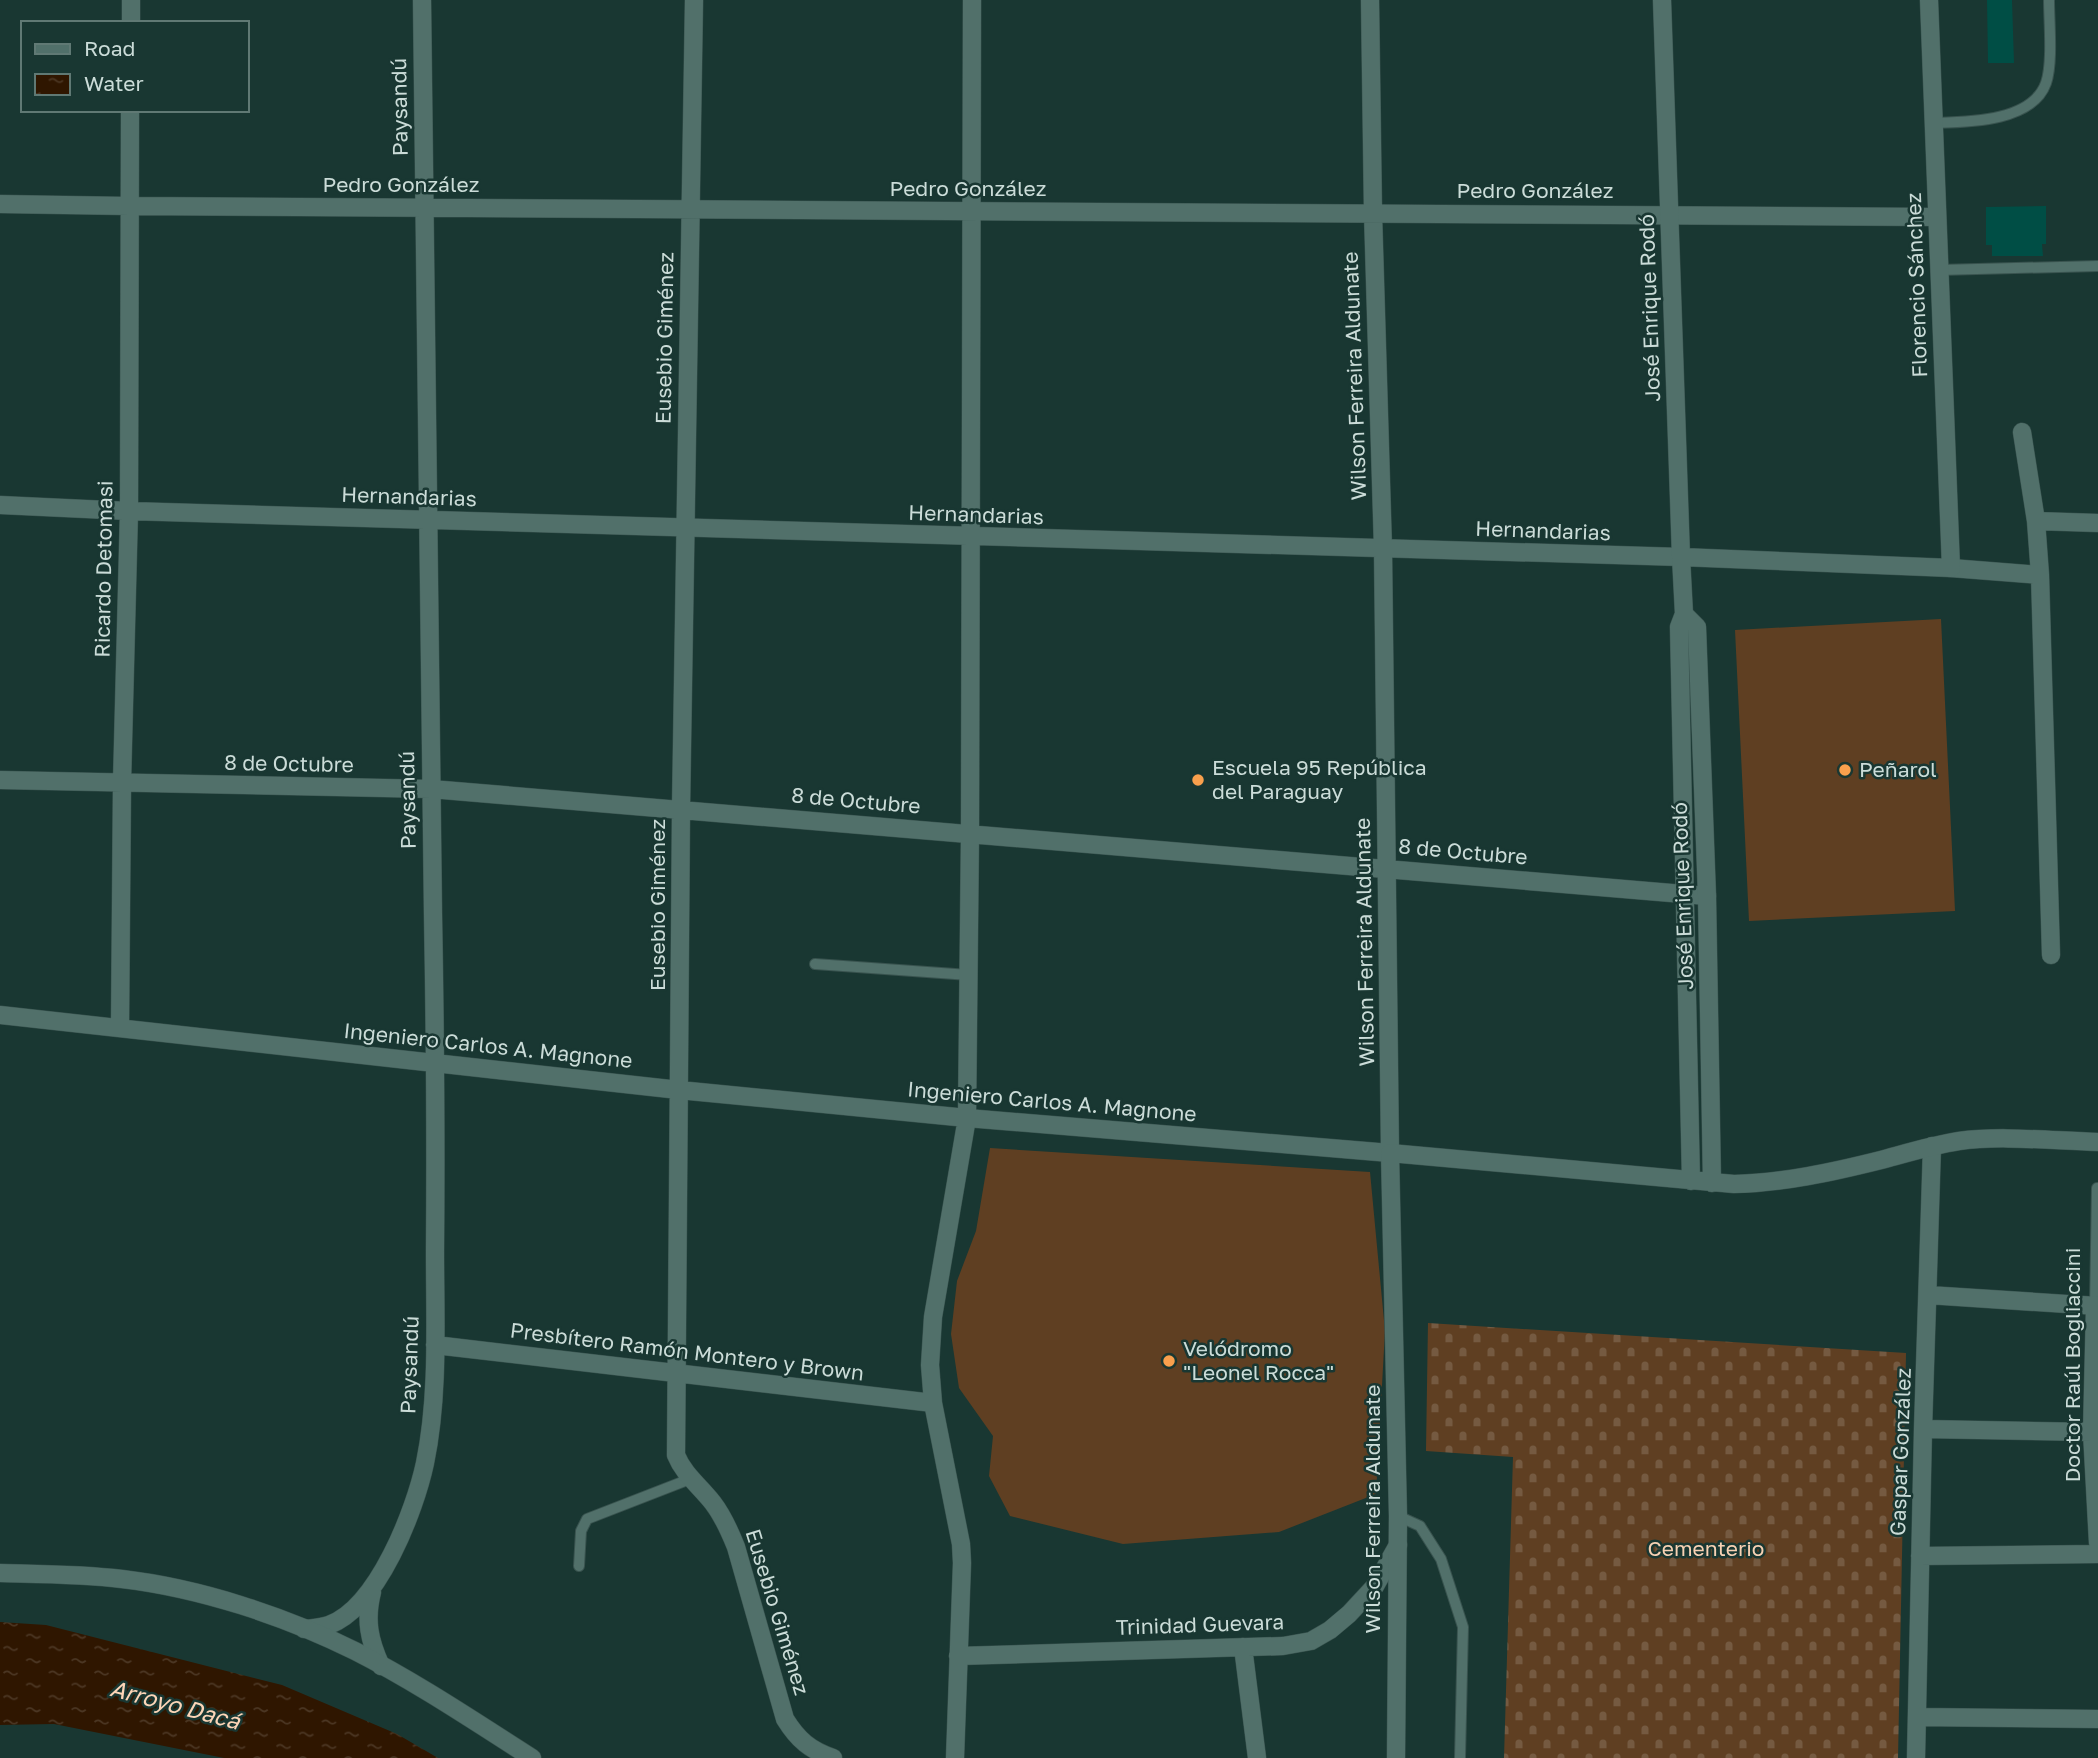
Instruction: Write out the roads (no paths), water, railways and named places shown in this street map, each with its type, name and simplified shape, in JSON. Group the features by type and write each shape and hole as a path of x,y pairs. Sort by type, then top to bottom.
{"street":[{"path":"131,0 131,21"},
{"name":"Paysandú","path":"381,1666 369,1632 368,1610 374,1588 414,1500 424,1467 430,1436 435,1345 436,1063 422,0"},
{"name":"Eusebio Giménez","path":"694,0 681,809 676,1455 680,1466 727,1524 785,1719 804,1745 817,1753 834,1758"},
{"path":"955,1758 962,1585 961,1544 933,1403 930,1365 931,1336 967,1118 972,0"},
{"name":"Wilson Ferreira Aldunate","path":"1370,0 1383,550 1390,1153 1398,1516 1396,1758"},
{"name":"José Enrique Rodó","path":"1662,0 1685,614 1679,627 1691,1181"},
{"name":"Florencio Sánchez","path":"1929,0 1951,568"},
{"name":"Ricardo Detomasi","path":"120,1028 122,783 129,511 130,112"},
{"name":"Pedro González","path":"0,204 1937,217"},
{"path":"2022,432 2036,521 2040,575 2051,956"},
{"name":"Hernandarias","path":"0,505 1681,558 1951,568 2040,575"},
{"path":"2036,521 2098,523"},
{"name":"José Enrique Rodó","path":"1685,614 1697,627 1707,896 1712,1183"},
{"name":"8 de Octubre","path":"0,780 431,789 1707,896"},
{"name":"Ingeniero Carlos A. Magnone","path":"0,1015 680,1090 967,1118 1712,1183 1756,1184 1777,1181 1878,1161 1932,1146 1979,1139 2098,1142"},
{"name":"Gaspar González","path":"1916,1758 1932,1146"},
{"path":"1928,1295 2097,1306"},
{"name":"Doctor Raúl Bogliaccini","path":"2097,1306 2092,1432 2098,1543"},
{"name":"Presbítero Ramón Montero y Brown","path":"435,1345 933,1403"},
{"path":"1923,1429 2092,1432"},
{"name":"Trinidad Guevara","path":"958,1656 1283,1646 1311,1641 1349,1614 1375,1586 1398,1545"},
{"path":"1920,1556 2098,1554"},
{"path":"0,1573 123,1579 196,1593 274,1616 354,1651 463,1713 532,1758"},
{"name":"Paysandú","path":"304,1629 331,1625 358,1606 374,1588"},
{"path":"1243,1647 1257,1758"},
{"path":"1917,1717 2098,1719"}],"lane":[{"path":"1933,123 1954,123 2002,116 2020,110 2040,95 2049,66 2049,0"},
{"path":"1939,270 2098,266"},
{"path":"815,964 969,975"},
{"name":"Doctor Raúl Bogliaccini","path":"2097,1188 2097,1306"},
{"path":"579,1566 581,1531 587,1519 690,1479"},
{"path":"1398,1516 1420,1526 1441,1559 1463,1627 1460,1758"}],"water":[{"name":"Arroyo Dacá","path":"0,1622 46,1625 282,1685 397,1734 438,1758 224,1758 54,1724 0,1725"}],"place":[{"name":"Peñarol","path":"1845,770"},
{"name":"Escuela 95 República del Paraguay","path":"1198,780"},
{"name":"Velódromo \"Leonel Rocca\"","path":"1169,1361"}],"park label":[{"name":"Cementerio","path":"1706,1549"}]}
